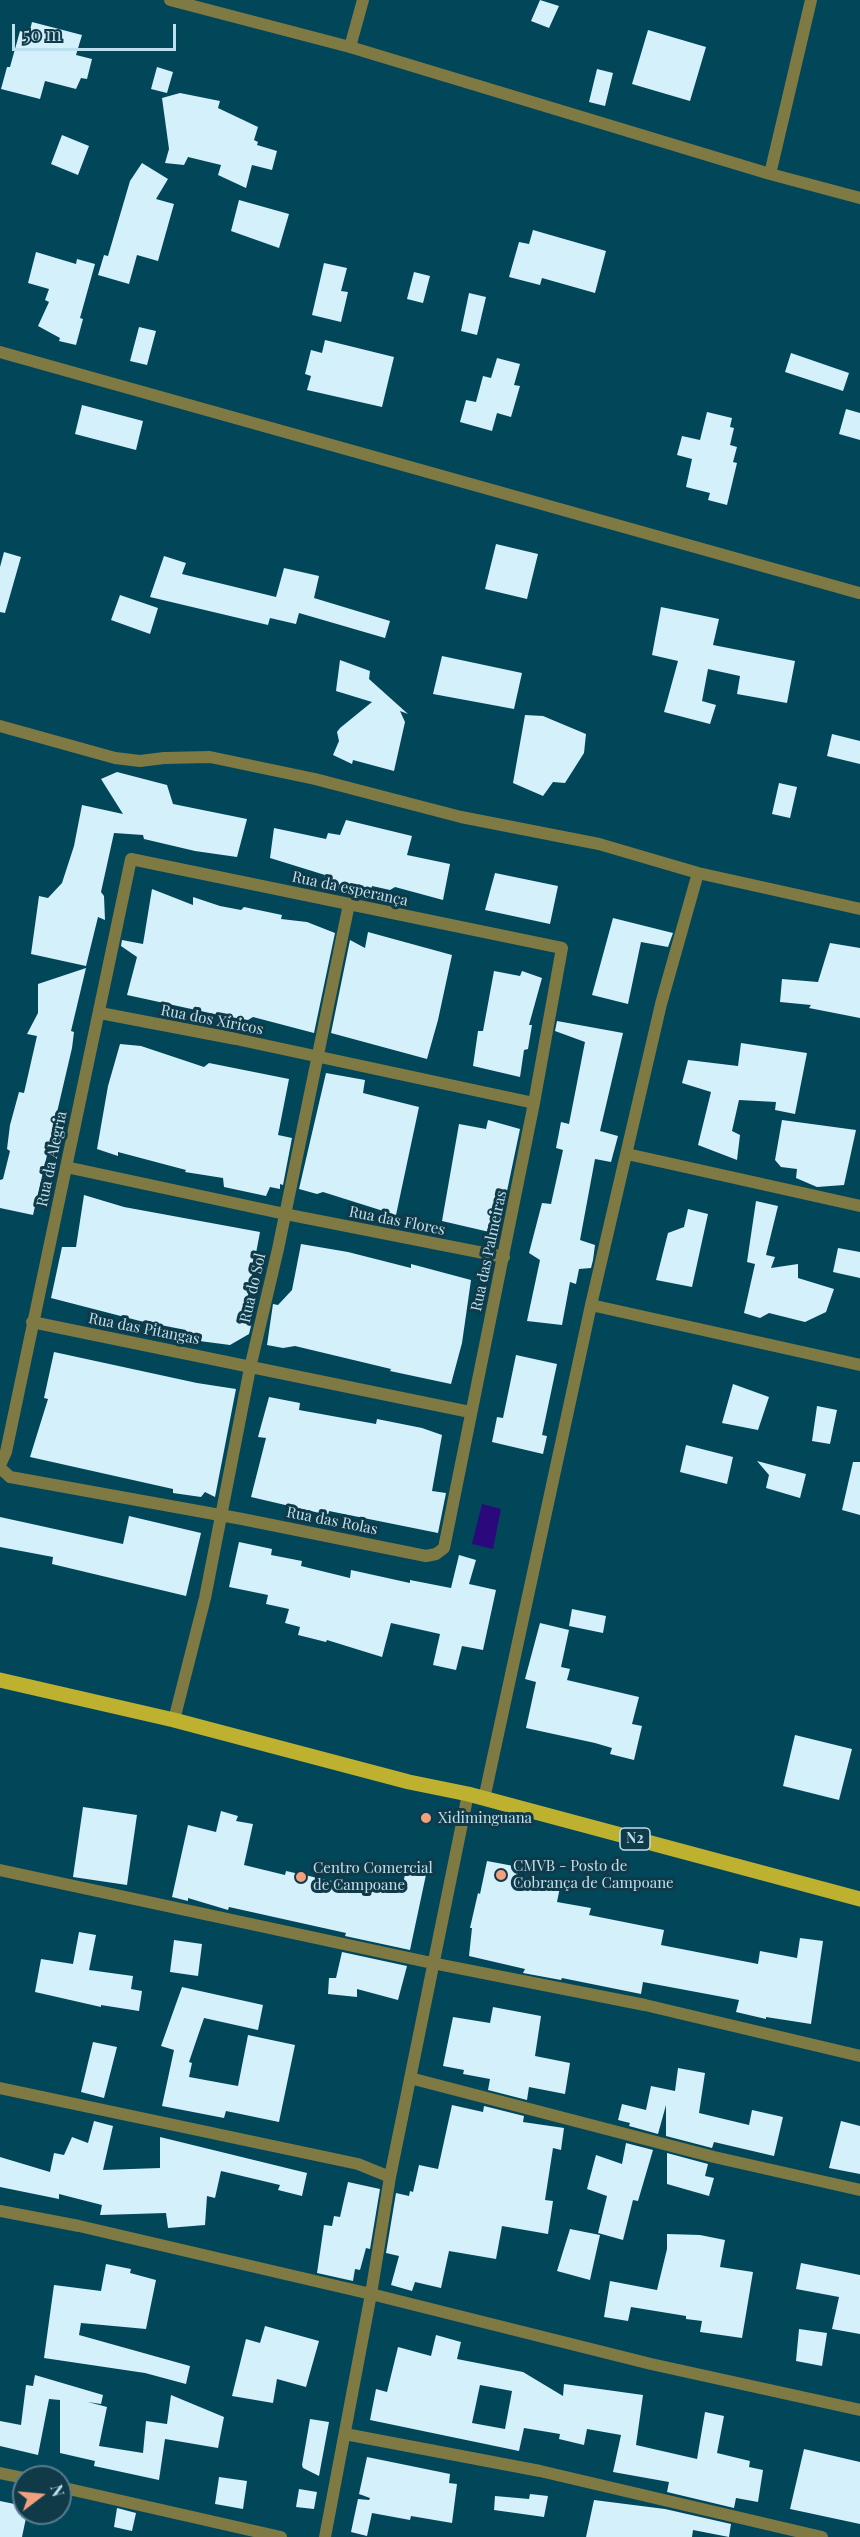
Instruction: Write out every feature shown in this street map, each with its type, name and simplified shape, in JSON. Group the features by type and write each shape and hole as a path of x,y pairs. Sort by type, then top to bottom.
{"main road":[{"name":"N2","path":"0,1680 174,1720 409,1782 468,1794 860,1899"}],"street":[{"path":"170,0 350,47 770,174 860,198"},
{"path":"350,47 363,0"},
{"path":"770,174 811,0"},
{"path":"0,352 859,593"},
{"path":"0,726 115,758 140,761 210,757 315,779 461,817 599,844 698,873 860,909"},
{"name":"Rua da esperança","path":"131,859 562,948"},
{"name":"Rua da Alegria","path":"0,1467 6,1452 131,859"},
{"path":"484,1799 591,1305 661,1004 698,873"},
{"name":"Rua do Sol","path":"174,1720 222,1515 250,1368 285,1214 349,904"},
{"name":"Rua das Palmeiras","path":"436,1554 444,1548 470,1412 504,1257 562,948"},
{"name":"Rua dos Xiricos","path":"100,1013 534,1103"},
{"path":"627,1154 860,1206"},
{"name":"Rua das Flores","path":"66,1167 285,1214 504,1257"},
{"path":"591,1305 860,1365"},
{"name":"Rua das Pitangas","path":"32,1322 470,1412"},
{"name":"Rua das Rolas","path":"0,1467 10,1477 222,1515 426,1556 436,1554"},
{"path":"325,2537 371,2294 390,2177 468,1794"},
{"path":"0,1870 432,1963 645,2005 860,2056"},
{"path":"410,2078 714,2157 860,2190"},
{"path":"0,2088 358,2164 390,2177"},
{"path":"0,2211 79,2226 371,2294 651,2364 860,2410"},
{"path":"345,2434 540,2472 822,2537"},
{"path":"72,2490 281,2537"}],"shaded area":[{"path":"482,1504 501,1509 493,1549 472,1544"}],"building":[{"path":"540,0 559,6 549,28 531,21"},
{"path":"32,22 82,35 76,55 92,59 87,79 81,78 76,89 45,81 40,99 1,89 20,31 29,34"},
{"path":"648,30 706,47 690,101 632,84"},
{"path":"157,67 173,72 167,93 151,89"},
{"path":"597,69 613,73 605,106 589,102"},
{"path":"180,93 220,101 218,108 258,127 254,140 258,142 257,145 277,151 272,170 252,165 246,188 218,175 221,165 188,157 184,165 165,163 169,149 162,98"},
{"path":"62,135 89,146 78,175 51,164"},
{"path":"142,163 168,179 156,199 174,204 158,261 137,255 129,284 98,275 104,255 108,256 130,181"},
{"path":"239,200 289,214 279,248 231,231"},
{"path":"533,230 606,251 595,293 542,278 540,285 509,277 519,242 529,244"},
{"path":"36,252 76,264 77,259 95,264 80,318 83,319 76,345 59,341 60,338 38,326 49,302 45,300 49,289 28,283"},
{"path":"324,263 347,268 341,291 348,292 341,322 312,315"},
{"path":"414,272 430,276 423,303 407,299"},
{"path":"469,293 486,297 477,335 461,331"},
{"path":"139,327 156,331 147,365 130,361"},
{"path":"325,340 394,357 382,407 307,390 311,376 305,374 311,350 322,353"},
{"path":"791,353 849,373 843,391 785,372"},
{"path":"497,358 520,364 514,385 520,386 511,417 497,413 492,431 460,422 466,400 476,402 483,376 491,378"},
{"path":"82,405 143,421 136,450 75,434"},
{"path":"846,409 860,413 860,440 839,434"},
{"path":"707,412 732,418 730,427 734,428 730,445 737,447 733,462 737,463 727,505 708,500 710,493 686,487 692,459 677,455 682,436 700,440"},
{"path":"496,544 538,554 527,599 485,589"},
{"path":"4,552 21,557 5,613 0,612 0,567"},
{"path":"164,556 186,563 182,574 276,597 284,568 319,576 314,598 390,621 385,638 299,613 296,624 270,618 268,625 150,597"},
{"path":"120,595 158,608 150,634 111,620"},
{"path":"661,607 719,619 713,645 795,661 787,703 737,694 740,676 708,669 702,701 716,705 710,724 664,712 678,661 652,655"},
{"path":"442,656 522,673 514,709 433,694"},
{"path":"340,660 370,671 369,679 408,714 400,711 405,722 394,771 353,760 352,764 333,755 339,741 337,732 372,702 336,691"},
{"path":"525,715 543,716 586,734 584,753 565,783 553,782 543,796 513,783"},
{"path":"832,734 860,741 860,764 827,756"},
{"path":"117,772 167,785 173,804 247,819 237,857 195,851 144,839 143,835 114,833 101,892 104,896 105,920 98,917 86,966 31,954 39,896 48,898 62,883 74,846 82,805 123,814 101,779"},
{"path":"779,783 797,787 790,818 772,814"},
{"path":"346,820 412,836 407,855 450,864 443,900 395,887 390,890 372,886 370,896 322,887 325,875 270,858 274,828 326,839 328,833 340,835"},
{"path":"495,873 558,886 550,924 485,910"},
{"path":"152,889 193,905 193,897 220,906 241,910 244,907 282,915 281,919 307,922 335,933 314,1033 253,1017 248,1020 219,1015 127,995 137,957 121,946 122,940 143,944"},
{"path":"613,918 673,933 668,947 641,942 628,1004 592,995"},
{"path":"368,932 452,955 427,1059 331,1033 350,940 365,948"},
{"path":"830,943 860,948 860,1018 809,1008 811,1005 780,1002 782,979 818,982"},
{"path":"86,968 71,1031 74,1032 72,1048 33,1215 0,1208 0,1180 3,1179 10,1151 7,1149 10,1125 19,1092 24,1093 37,1036 27,1034 38,1013 38,984"},
{"path":"494,971 520,976 522,971 542,978 529,1025 532,1025 528,1049 524,1050 520,1077 473,1066 478,1031 483,1031"},
{"path":"557,1021 623,1033 600,1131 618,1136 611,1162 595,1159 580,1240 595,1245 593,1260 591,1268 579,1269 576,1284 570,1282 562,1325 527,1321 540,1260 529,1253 542,1203 551,1204 563,1150 556,1148 561,1122 569,1124 585,1042 555,1031"},
{"path":"741,1043 807,1053 795,1114 775,1110 776,1102 739,1100 732,1131 740,1135 737,1160 698,1145 711,1092 682,1083 688,1060 738,1066"},
{"path":"120,1044 141,1046 204,1067 209,1063 289,1079 278,1135 292,1138 283,1185 280,1184 280,1189 270,1187 266,1196 224,1187 223,1178 185,1172 186,1170 118,1152 118,1156 97,1149 108,1086"},
{"path":"326,1073 365,1080 363,1093 419,1107 396,1215 323,1192 317,1194 299,1189"},
{"path":"488,1120 520,1129 498,1234 442,1221 459,1124 486,1129"},
{"path":"782,1120 856,1130 844,1185 817,1187 796,1178 797,1169 781,1167 775,1160"},
{"path":"84,1195 124,1207 260,1232 247,1301 257,1302 249,1334 230,1345 184,1339 186,1330 140,1321 51,1298 62,1247 76,1247"},
{"path":"756,1201 778,1206 766,1255 775,1257 771,1268 798,1264 798,1278 834,1289 826,1312 805,1322 769,1313 760,1318 744,1313 755,1264 747,1262"},
{"path":"688,1209 708,1214 692,1287 656,1280 668,1233 684,1227"},
{"path":"301,1244 348,1252 411,1268 411,1264 471,1280 462,1343 451,1384 390,1371 391,1369 295,1346 283,1348 267,1345 273,1304 278,1305 292,1290"},
{"path":"838,1248 860,1252 860,1278 833,1272"},
{"path":"54,1352 197,1383 236,1389 215,1497 205,1492 201,1497 173,1493 173,1489 30,1457 48,1399 44,1398"},
{"path":"516,1355 557,1364 542,1435 547,1436 543,1454 492,1442 497,1417 503,1418"},
{"path":"733,1384 769,1397 758,1430 722,1423"},
{"path":"269,1397 300,1403 299,1410 376,1424 377,1419 422,1428 442,1435 432,1491 446,1493 438,1533 329,1511 328,1515 251,1497 266,1438 258,1437"},
{"path":"817,1406 837,1410 830,1444 812,1441"},
{"path":"686,1445 733,1457 727,1484 680,1472"},
{"path":"757,1461 806,1474 800,1498 766,1488 769,1475"},
{"path":"853,1462 860,1462 860,1515 842,1510"},
{"path":"129,1516 201,1533 186,1596 52,1564 53,1557 0,1547 0,1517 123,1544"},
{"path":"239,1542 272,1549 271,1555 302,1561 301,1566 350,1578 351,1570 410,1583 410,1580 451,1588 459,1555 476,1560 469,1584 496,1590 483,1650 462,1646 456,1670 433,1665 440,1634 391,1623 382,1657 327,1640 326,1642 298,1635 300,1627 285,1623 289,1609 266,1604 268,1595 229,1587"},
{"path":"572,1609 606,1616 603,1633 569,1626"},
{"path":"540,1623 569,1630 561,1667 570,1669 567,1680 639,1697 632,1724 642,1726 634,1760 610,1754 612,1748 526,1728 536,1682 525,1679"},
{"path":"795,1735 852,1749 839,1800 783,1786"},
{"path":"83,1807 137,1815 127,1885 73,1877"},
{"path":"221,1811 238,1816 236,1821 253,1824 244,1865 285,1875 286,1871 382,1892 383,1888 401,1892 407,1866 427,1870 410,1950 345,1936 346,1933 229,1907 228,1910 188,1898 188,1901 172,1897 188,1825 216,1832"},
{"path":"487,1861 519,1867 517,1879 560,1887 557,1902 591,1908 589,1915 664,1930 661,1945 758,1964 760,1951 797,1958 800,1938 823,1941 811,2024 766,2017 766,2019 736,2012 739,2000 643,1982 641,1994 562,1978 561,1980 523,1973 525,1969 469,1956 472,1928 470,1928"},
{"path":"79,1932 96,1935 89,1970 133,1976 131,1989 142,1991 139,2011 101,2005 101,2007 35,1992 41,1959 73,1964"},
{"path":"174,1940 202,1944 198,1976 170,1972"},
{"path":"342,1952 407,1966 398,2000 357,1989 357,1997 328,1994 329,1978 336,1978"},
{"path":"182,1987 263,2005 258,2030 204,2018 189,2062 192,2063 189,2077 238,2086 248,2035 295,2045 279,2122 226,2111 224,2118 162,2106 174,2050 161,2046"},
{"path":"493,2007 541,2016 535,2056 570,2063 565,2094 529,2087 527,2100 488,2090 490,2079 463,2074 464,2070 443,2066 453,2017 490,2023"},
{"path":"93,2042 117,2047 104,2098 81,2092"},
{"path":"678,2068 705,2073 699,2113 749,2125 752,2110 783,2117 774,2156 714,2142 712,2148 666,2136 666,2105 658,2134 629,2126 630,2123 618,2120 622,2104 646,2110 651,2086 675,2091"},
{"path":"452,2105 483,2112 484,2106 524,2116 523,2122 564,2128 561,2150 553,2148 545,2200 553,2201 548,2234 502,2226 496,2259 449,2251 441,2288 415,2282 412,2291 391,2285 399,2256 386,2253 396,2193 409,2196 410,2191 413,2192 419,2165 438,2169"},
{"path":"94,2121 113,2126 103,2170 160,2168 160,2137 307,2173 302,2196 278,2190 280,2185 221,2171 215,2198 207,2196 205,2225 168,2228 166,2213 100,2215 102,2205 59,2194 59,2199 0,2187 0,2157 50,2172 54,2153 64,2155 72,2137 88,2143"},
{"path":"841,2121 860,2126 860,2174 829,2168"},
{"path":"626,2143 653,2150 638,2201 633,2200 623,2240 598,2233 607,2196 587,2189 596,2155 622,2164"},
{"path":"667,2153 708,2164 705,2176 714,2178 709,2196 667,2184"},
{"path":"348,2182 380,2189 370,2249 366,2248 360,2270 355,2269 353,2281 317,2273 324,2225 332,2226 334,2216 340,2217"},
{"path":"570,2229 600,2235 590,2280 557,2271"},
{"path":"667,2234 700,2235 725,2240 720,2267 753,2272 742,2338 700,2332 702,2321 686,2319 686,2316 631,2307 628,2321 604,2317 610,2281 657,2290 667,2249"},
{"path":"801,2263 860,2275 860,2334 832,2329 839,2297 796,2289"},
{"path":"106,2264 131,2269 130,2273 156,2280 146,2329 81,2323 79,2335 190,2366 186,2384 145,2373 44,2358 54,2285 101,2291"},
{"path":"265,2326 319,2341 306,2387 277,2379 273,2403 232,2396 246,2339 260,2343"},
{"path":"799,2329 827,2333 822,2366 796,2361"},
{"path":"436,2335 461,2342 457,2359 523,2372 563,2396 564,2384 643,2395 636,2445 697,2459 705,2412 724,2416 717,2453 750,2461 749,2467 763,2470 758,2502 736,2498 734,2508 667,2492 669,2482 613,2472 621,2435 587,2429 584,2445 559,2439 560,2434 524,2428 519,2451 370,2420 376,2389 387,2392 398,2347 431,2356","holes":["480,2385 512,2391 505,2429 472,2423"]},
{"path":"35,2375 103,2395 101,2404 88,2402 107,2407 99,2446 143,2453 146,2421 167,2424 171,2395 224,2417 218,2448 165,2439 159,2480 94,2466 95,2461 60,2453 60,2400 49,2399 38,2455 0,2446 0,2421 21,2425 26,2385 33,2386"},
{"path":"310,2419 329,2422 319,2476 303,2468 302,2465"},
{"path":"804,2449 860,2462 860,2524 790,2509"},
{"path":"367,2457 450,2474 449,2483 457,2484 452,2523 411,2516 410,2520 372,2513 367,2536 351,2532 358,2499 369,2500 370,2498 359,2494"},
{"path":"219,2477 247,2481 243,2509 215,2504"},
{"path":"299,2489 317,2492 314,2509 296,2507"},
{"path":"530,2494 548,2496 544,2517 494,2510 495,2496 529,2499"},
{"path":"594,2500 665,2509 731,2524 729,2537 693,2530 692,2537 586,2537"},
{"path":"0,2501 12,2504 12,2525 24,2525 22,2537 0,2537"},
{"path":"117,2508 136,2513 132,2531 114,2527"}],"place":[{"name":"Xidiminguana","path":"426,1818"},
{"name":"CMVB - Posto de Cobrança de Campoane","path":"501,1875"},
{"name":"Centro Comercial de Campoane","path":"301,1877"}]}
